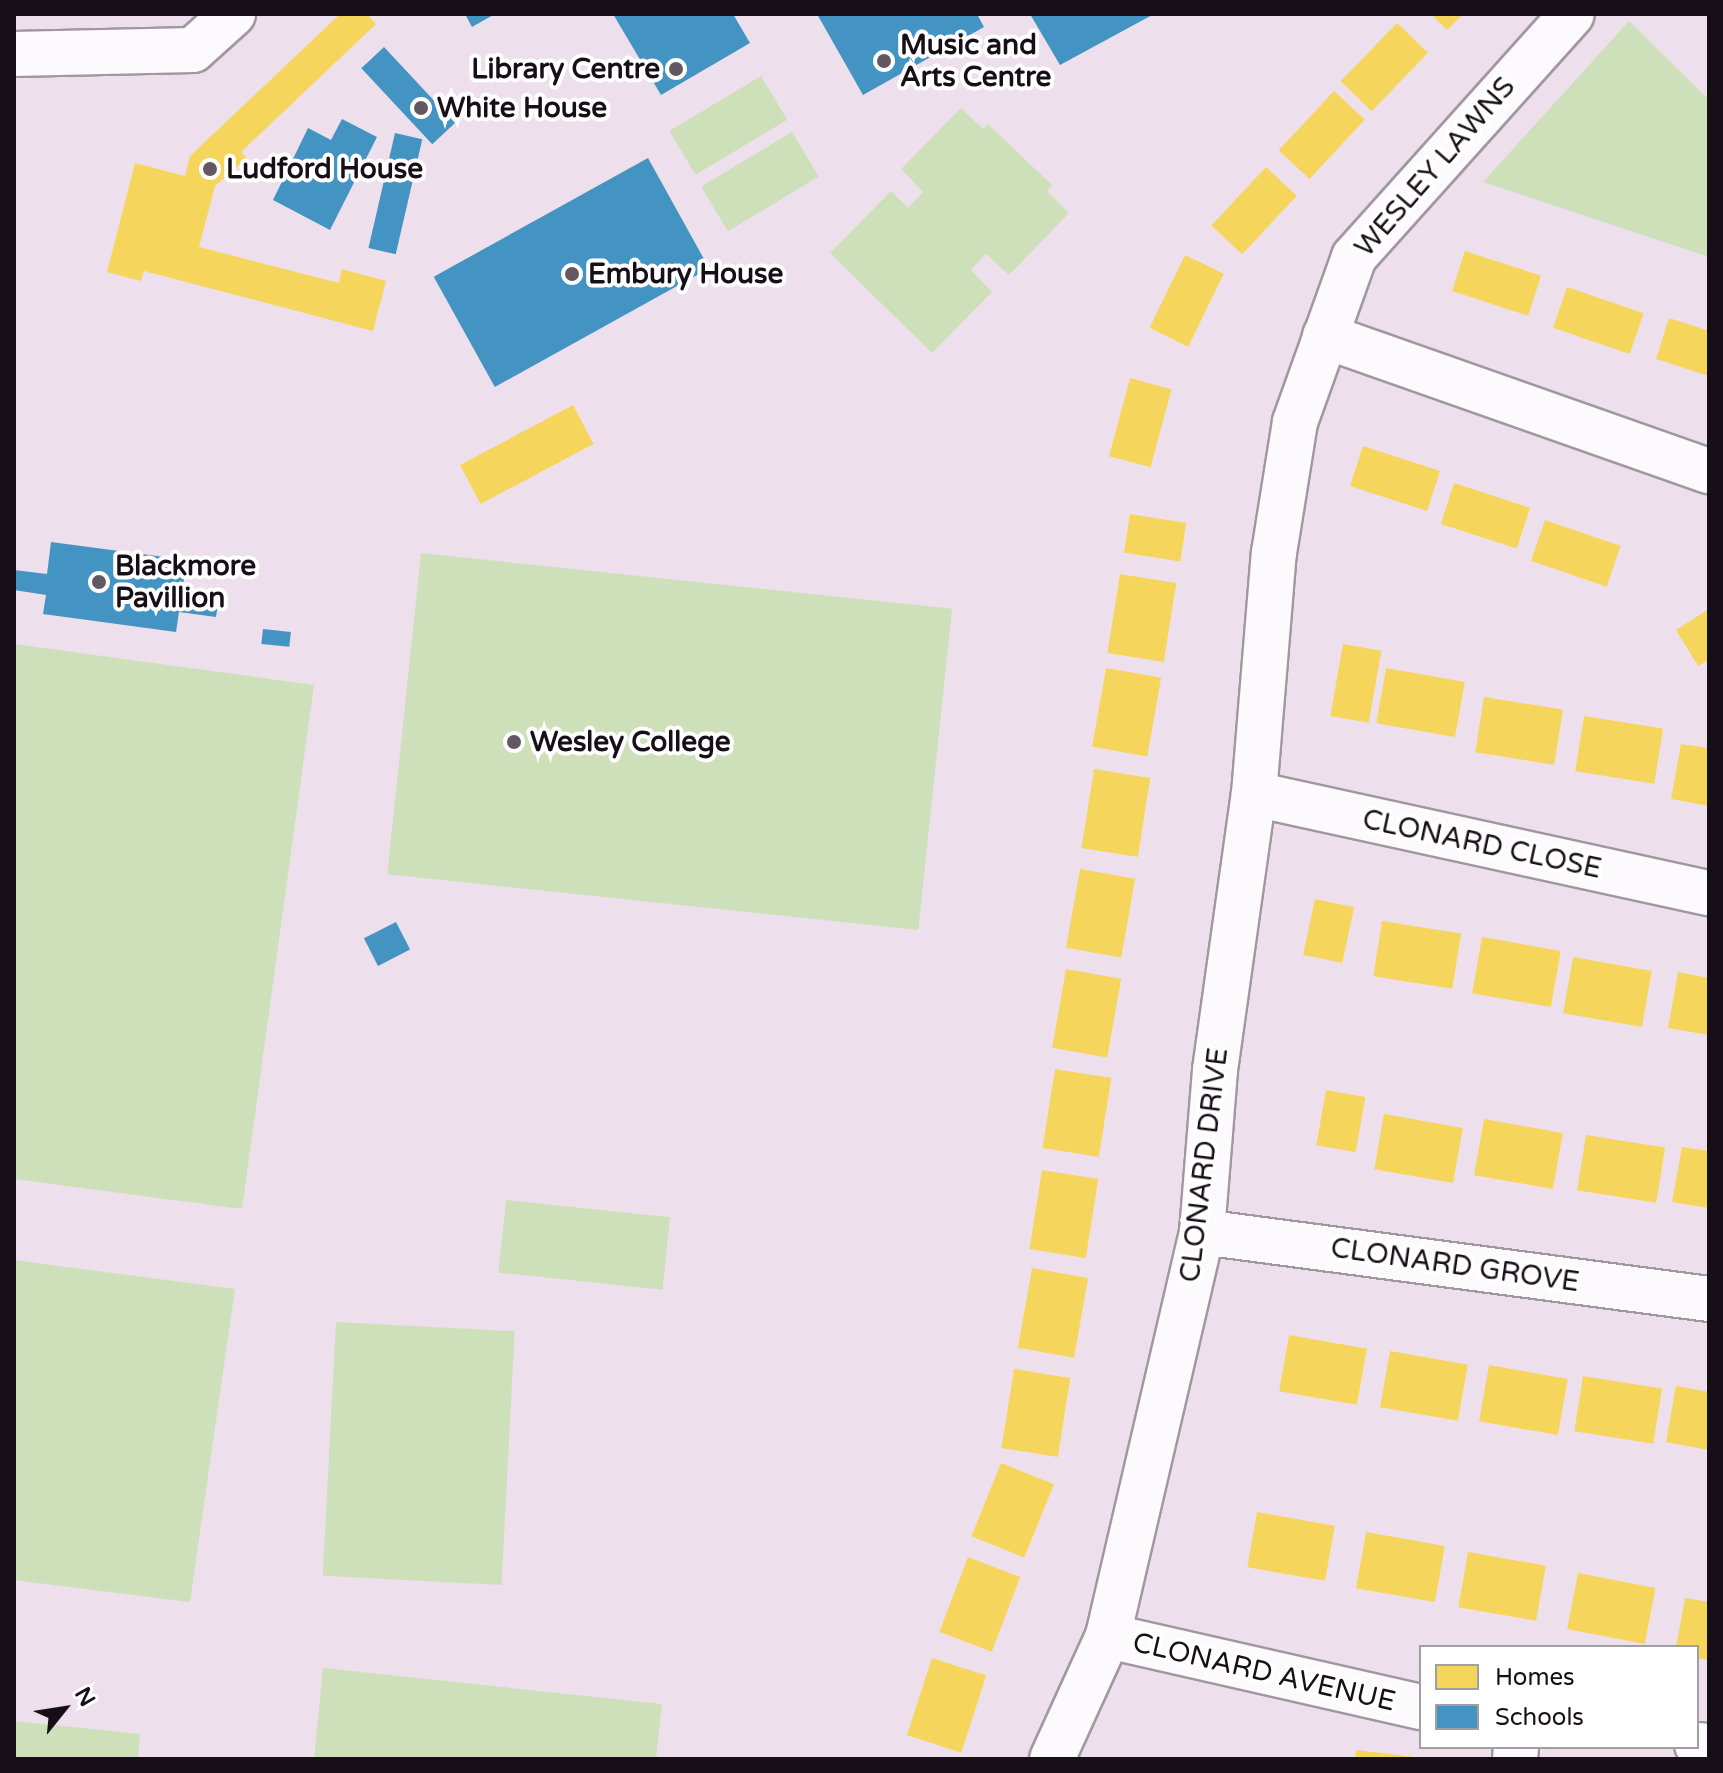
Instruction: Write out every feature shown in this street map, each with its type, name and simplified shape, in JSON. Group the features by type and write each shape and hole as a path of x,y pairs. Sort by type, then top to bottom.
{"street":[{"path":"14,54 193,50 233,14"},
{"name":"WESLEY LAWNS","path":"1274,553 1295,422 1354,257 1572,14"},
{"path":"1325,336 1560,423 1709,471"},
{"name":"CLONARD DRIVE","path":"1052,1759 1108,1636 1202,1232 1215,1070 1254,794 1274,553"},
{"name":"CLONARD CLOSE","path":"1254,794 1709,893"},
{"name":"CLONARD GROVE","path":"1202,1232 1709,1299"},
{"name":"CLONARD AVENUE","path":"1108,1636 1419,1707"}],"green space":[{"path":"1629,21 1709,100 1709,257 1483,182"},
{"path":"761,76 787,120 696,175 669,131"},
{"path":"961,108 983,129 988,124 1052,185 1047,191 1069,213 1009,275 986,254 971,270 992,292 932,353 830,253 891,191 908,208 923,192 901,169"},
{"path":"792,132 819,177 728,231 701,187"},
{"path":"421,553 952,609 918,930 387,874"},
{"path":"14,644 314,685 242,1209 14,1179"},
{"path":"506,1200 670,1217 662,1290 498,1273"},
{"path":"14,1260 235,1289 190,1602 14,1580"},
{"path":"336,1322 515,1331 501,1585 323,1576"},
{"path":"323,1668 662,1704 656,1759 314,1759"},
{"path":"14,1721 140,1734 138,1759 14,1759"}],"building: Homes":[{"name":"Ludford House","path":"340,14 367,14 376,24 241,152 247,158 215,186 199,247 339,283 342,269 386,281 373,331 144,271 141,281 107,272 135,163 185,176 190,156"},
{"path":"1431,14 1463,14 1447,30"},
{"path":"1397,23 1428,53 1372,111 1341,81"},
{"path":"1334,91 1365,120 1309,179 1279,150"},
{"path":"1266,167 1297,196 1242,254 1211,226"},
{"path":"1465,251 1541,276 1528,316 1452,291"},
{"path":"1185,255 1224,274 1188,347 1149,328"},
{"path":"1567,287 1644,313 1630,354 1553,328"},
{"path":"1669,318 1709,331 1709,376 1656,359"},
{"path":"1130,378 1172,389 1151,467 1109,456"},
{"path":"573,405 594,444 481,504 460,465"},
{"path":"1363,446 1440,471 1427,511 1350,486"},
{"path":"1454,483 1530,508 1517,549 1441,524"},
{"path":"1130,514 1186,523 1180,561 1124,553"},
{"path":"1545,520 1621,546 1607,587 1531,561"},
{"path":"1120,574 1176,583 1164,662 1107,653"},
{"path":"1709,609 1709,660 1698,666 1676,630"},
{"path":"1343,644 1381,651 1369,723 1330,716"},
{"path":"1106,668 1161,678 1147,757 1092,747"},
{"path":"1386,668 1465,682 1455,737 1376,723"},
{"path":"1484,697 1563,710 1554,765 1475,752"},
{"path":"1584,716 1663,729 1654,784 1575,771"},
{"path":"1681,744 1709,748 1709,806 1671,799"},
{"path":"1094,769 1150,778 1138,857 1081,848"},
{"path":"1080,869 1135,879 1121,958 1066,948"},
{"path":"1315,899 1354,907 1342,963 1303,955"},
{"path":"1382,921 1461,934 1452,989 1373,976"},
{"path":"1482,937 1561,951 1551,1007 1472,993"},
{"path":"1573,957 1652,971 1642,1027 1563,1013"},
{"path":"1066,969 1121,979 1107,1058 1052,1048"},
{"path":"1678,972 1709,978 1709,1035 1668,1028"},
{"path":"1055,1069 1111,1078 1099,1157 1042,1148"},
{"path":"1326,1090 1365,1097 1356,1152 1316,1145"},
{"path":"1384,1114 1463,1128 1453,1183 1374,1169"},
{"path":"1484,1119 1563,1133 1553,1189 1474,1175"},
{"path":"1586,1135 1665,1148 1656,1203 1577,1190"},
{"path":"1682,1147 1709,1151 1709,1208 1672,1202"},
{"path":"1042,1170 1098,1179 1086,1258 1029,1249"},
{"path":"1032,1268 1088,1278 1074,1358 1018,1348"},
{"path":"1289,1335 1367,1349 1357,1405 1279,1391"},
{"path":"1390,1351 1468,1365 1458,1421 1380,1407"},
{"path":"1489,1365 1568,1379 1558,1435 1479,1421"},
{"path":"1014,1369 1070,1378 1058,1457 1001,1448"},
{"path":"1583,1376 1662,1389 1653,1444 1574,1431"},
{"path":"1676,1386 1709,1392 1709,1450 1666,1442"},
{"path":"1001,1463 1054,1484 1024,1558 971,1536"},
{"path":"1257,1512 1335,1526 1325,1581 1247,1567"},
{"path":"1366,1532 1445,1546 1435,1602 1356,1588"},
{"path":"1468,1552 1546,1566 1536,1621 1458,1607"},
{"path":"968,1557 1020,1577 992,1652 939,1632"},
{"path":"1578,1573 1656,1588 1645,1644 1567,1629"},
{"path":"1685,1598 1709,1602 1709,1660 1699,1658 1699,1645 1676,1645"},
{"path":"932,1658 986,1676 961,1753 907,1735"},
{"path":"1356,1750 1414,1757 1414,1759 1355,1759"}],"building: Schools":[{"path":"465,14 495,14 472,27"},
{"name":"Library Centre","path":"613,14 733,14 750,43 661,95"},
{"name":"Music and Arts Centre","path":"817,14 977,14 984,27 863,95"},
{"path":"1030,14 1154,14 1060,65"},
{"name":"White House","path":"384,47 455,123 432,144 361,68"},
{"path":"342,119 377,137 330,230 273,200 308,128 331,140"},
{"path":"395,133 422,139 396,254 368,248"},
{"name":"Embury House","path":"648,158 709,268 495,387 434,277"},
{"name":"Blackmore Pavillion","path":"51,542 187,560 182,592 219,597 216,617 179,612 176,632 43,614 46,595 14,590 14,570 47,574"},
{"path":"263,629 291,632 289,647 261,644"},
{"path":"396,922 410,950 378,966 364,938"}],"place":[{"name":"Music and Arts Centre","path":"884,61"},
{"name":"Library Centre","path":"676,69"},
{"name":"White House","path":"421,108"},
{"name":"Ludford House","path":"210,169"},
{"name":"Embury House","path":"572,274"},
{"name":"Blackmore Pavillion","path":"99,582"},
{"name":"Wesley College","path":"514,742"}]}
